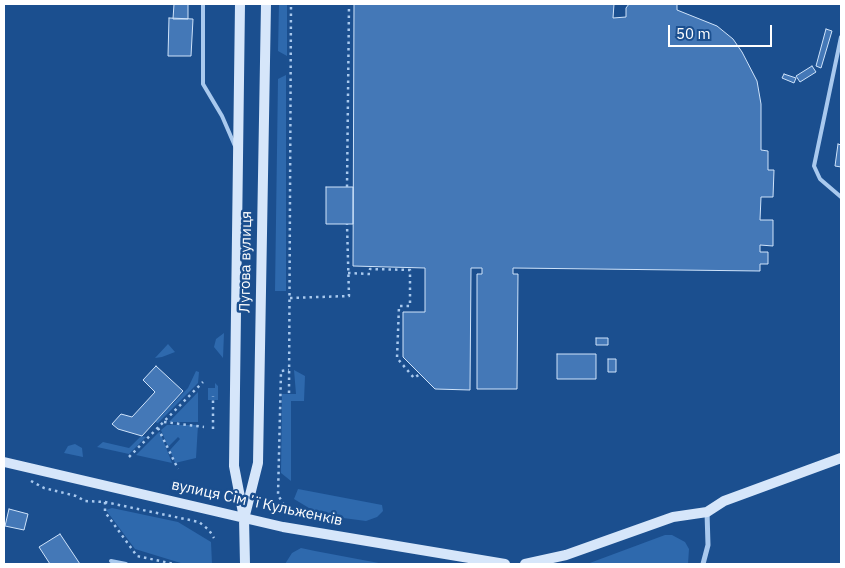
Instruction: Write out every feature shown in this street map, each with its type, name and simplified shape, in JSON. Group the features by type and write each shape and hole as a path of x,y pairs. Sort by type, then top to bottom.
{"main road":[{"name":"Лугова вулиця","path":"240,4 234,466 244,518 245,564"},
{"name":"Лугова вулиця","path":"244,518 258,463 266,4"},
{"path":"525,564 566,555 673,517 707,512 724,501 841,458"},
{"name":"вулиця Сімʼї Кульженків","path":"4,462 244,518 506,564"}],"street":[{"path":"703,564 708,545 707,512"}],"lane":[{"path":"203,4 203,84 222,116 239,154"},
{"path":"841,37 814,166 820,179 841,197"},
{"path":"110,560 126,564"}],"path":[{"path":"289,393 292,4"},
{"path":"346,187 350,4"},
{"path":"290,298 348,296 347,224"},
{"path":"348,273 370,274 370,269 410,270 410,306 399,306 397,358 414,378 420,374"},
{"path":"284,505 278,495 281,371 289,370"},
{"path":"129,457 203,382"},
{"path":"213,396 213,429"},
{"path":"164,422 204,427"},
{"path":"158,428 178,469"},
{"path":"27,479 44,488 76,496 85,502 105,502 199,522 209,530 214,538"},
{"path":"105,502 105,512 137,556 174,564"}],"shaded area":[{"path":"279,4 287,4 287,56 278,51"},
{"path":"286,75 286,291 275,291 278,79"},
{"path":"224,333 223,358 214,347 216,339"},
{"path":"168,344 175,352 155,358"},
{"path":"294,370 305,376 304,401 291,401 291,481 281,473 282,394 296,394"},
{"path":"196,371 199,372 198,383 158,423 155,422 188,388"},
{"path":"215,383 218,386 218,400 208,400 208,388 215,388"},
{"path":"198,392 198,422 169,422"},
{"path":"167,425 198,425 196,458 175,463 170,450 180,439 178,437 168,447 161,430"},
{"path":"160,432 172,463 136,455"},
{"path":"141,436 146,437 129,454 97,447 103,442 129,448"},
{"path":"75,444 82,448 83,457 64,453 68,446"},
{"path":"298,489 382,505 383,511 377,517 366,521 313,514 314,511 294,499"},
{"path":"112,508 178,522 211,542 212,564 184,564 135,549 106,510"},
{"path":"665,535 672,535 685,542 689,549 688,564 587,564"},
{"path":"301,548 384,564 285,564 292,553"}],"building":[{"path":"174,4 188,4 188,19 173,19"},
{"path":"354,4 614,4 613,18 626,17 626,8 629,4 677,4 677,10 717,26 733,39 757,81 761,104 761,150 768,151 768,170 774,170 773,197 761,197 760,220 773,220 773,246 760,245 760,252 768,252 768,264 760,264 760,271 513,268 513,274 518,274 517,389 477,389 477,274 482,274 482,268 471,268 470,390 435,389 403,357 403,312 425,312 425,268 353,266"},
{"path":"169,18 193,19 191,56 168,56"},
{"path":"826,29 832,31 821,68 816,66"},
{"path":"812,66 816,72 800,82 796,76"},
{"path":"784,74 796,78 794,83 782,78"},
{"path":"838,144 841,145 841,167 835,166"},
{"path":"326,187 353,187 353,224 326,224"},
{"path":"596,338 608,338 608,345 596,345"},
{"path":"557,354 596,354 596,379 557,379"},
{"path":"608,359 616,359 616,372 608,372"},
{"path":"156,366 183,391 142,436 118,429 112,424 121,414 132,417 155,392 143,380"},
{"path":"9,509 28,514 24,530 5,526"},
{"path":"60,534 80,564 50,564 39,547"}]}
